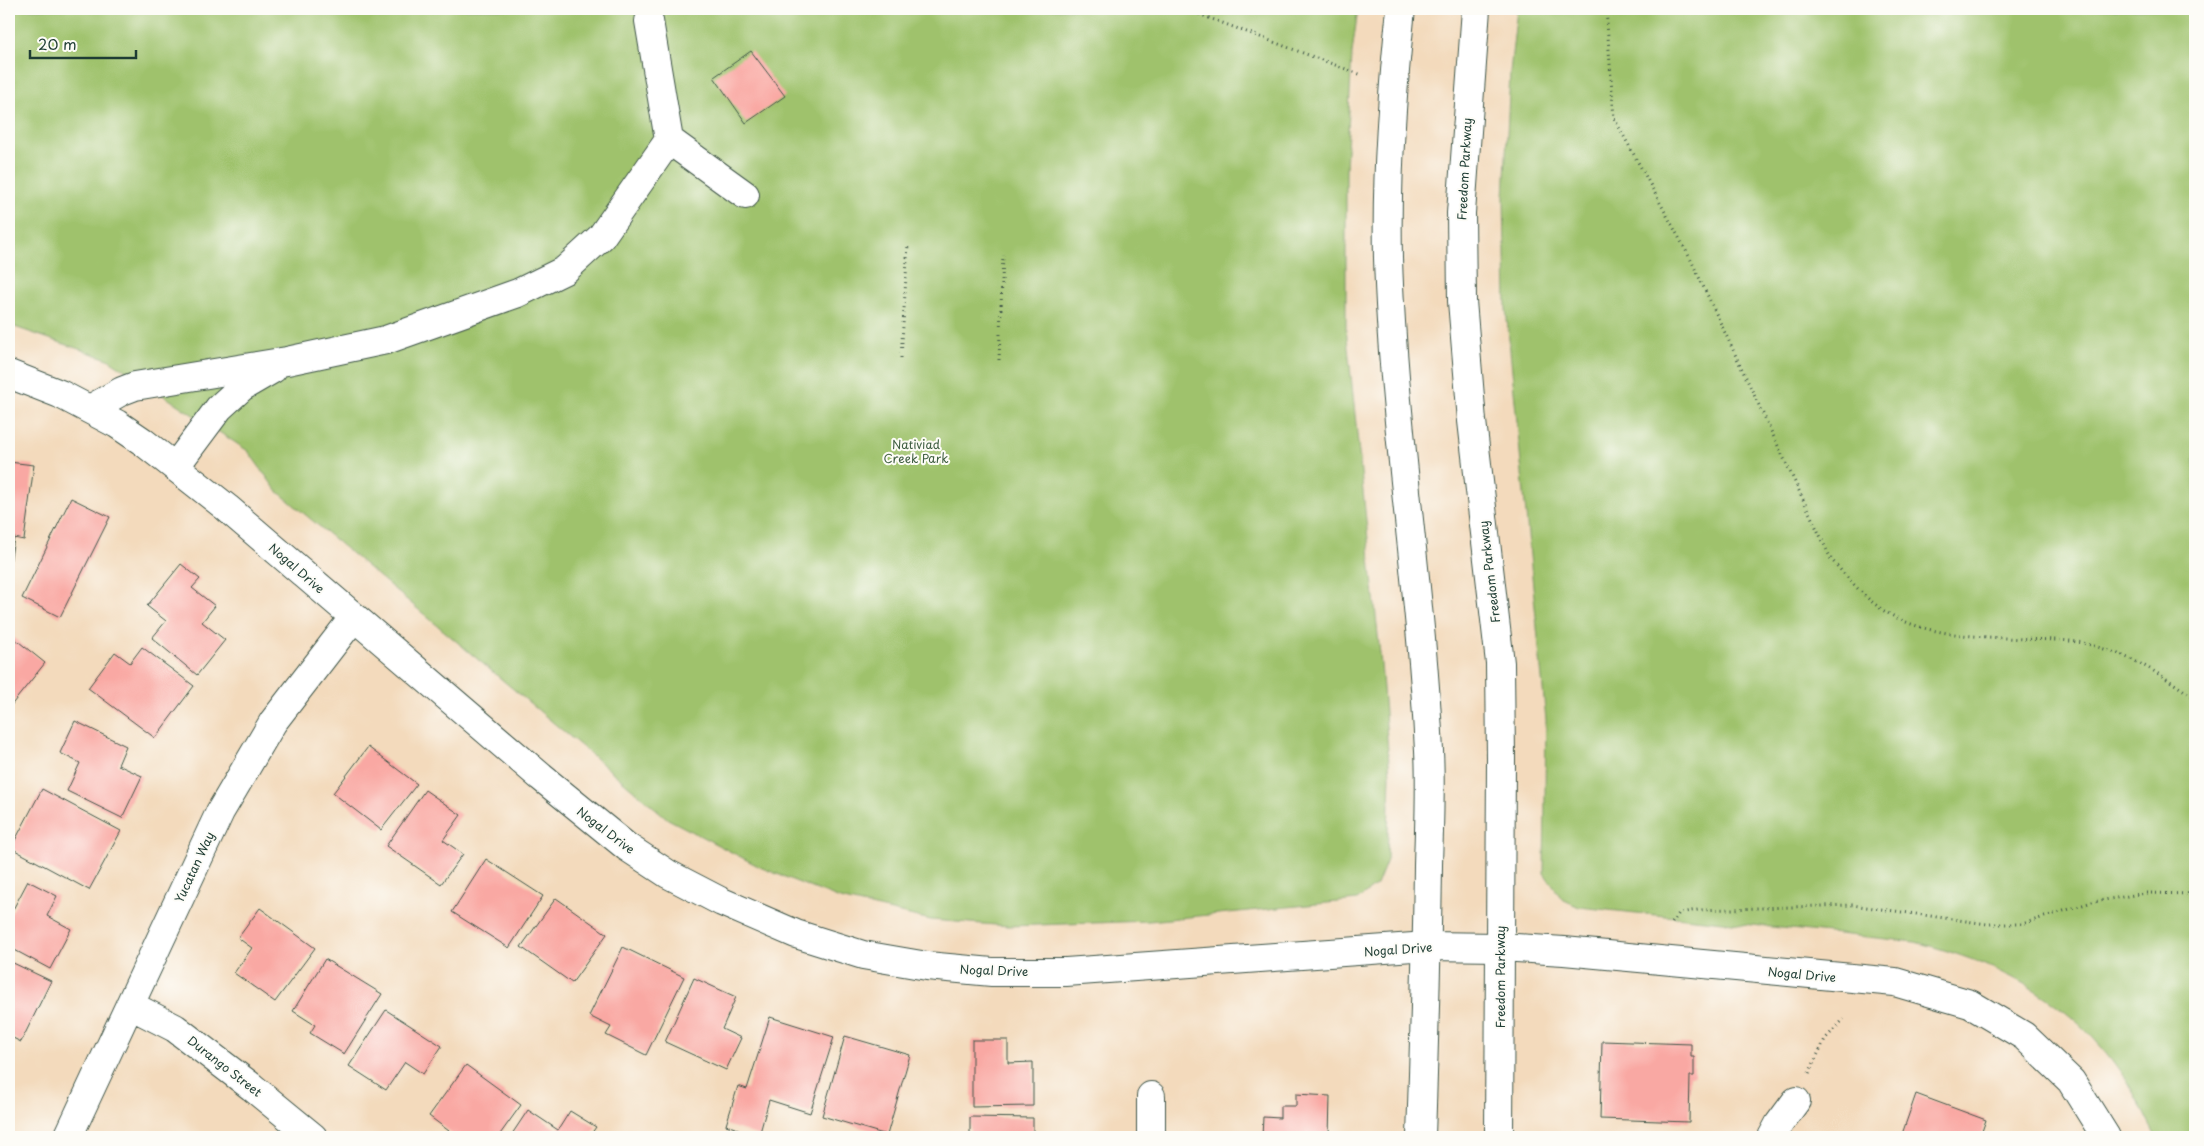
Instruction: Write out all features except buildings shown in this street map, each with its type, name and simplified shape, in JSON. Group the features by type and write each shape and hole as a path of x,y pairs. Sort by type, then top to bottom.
{"street":[{"path":"1401,9 1393,81 1389,147 1388,258 1394,367 1421,621 1430,754 1427,946 1421,1137"},
{"name":"Freedom Parkway","path":"1476,9 1461,214 1462,302 1472,421 1500,663 1499,1137"},
{"path":"90,409 135,386 287,361 386,340 518,293 565,270 601,237 669,140 649,21"},
{"path":"669,140 746,195"},
{"path":"175,467 219,408 230,397 287,361"},
{"name":"Nogal Drive","path":"9,374 60,394 90,409 142,441 227,508 586,815 628,847 668,874 722,902 796,934 863,954 927,966 992,972 1066,972 1427,946 1500,947 1895,982 1970,1004 2024,1036 2071,1081 2106,1137"},
{"name":"Yucatan Way","path":"68,1137 220,812 273,722 354,617"},
{"name":"Durango Street","path":"130,1005 175,1028 313,1137"},
{"path":"1151,1096 1151,1137"},
{"path":"1772,1137 1796,1101"}],"path":[{"path":"1185,9 1357,74 1393,81"},
{"path":"1606,9 1614,118 1690,258 1831,559 1853,584 1886,612 1918,625 1955,635 2081,643 2126,655 2157,671 2195,698"},
{"path":"900,358 908,244"},
{"path":"999,360 1003,255"},
{"path":"1672,922 1678,913 1698,910 1852,906 1986,924 2022,924 2092,902 2146,893 2195,894"},
{"path":"1796,1101 1825,1039 1844,1019"}],"green space":[{"name":"Nativiad Creek Park","path":"9,9 1358,9 1352,53 1346,170 1346,328 1381,664 1390,775 1387,860 1377,885 1357,900 1149,921 1009,926 931,920 840,899 762,868 668,819 276,490 248,451 108,359 9,325"},
{"path":"1517,9 2195,9 2195,1137 2156,1137 2126,1080 2106,1053 2084,1029 2060,1008 2034,990 1978,962 1915,942 1579,907 1562,899 1544,873 1546,720 1506,309 1504,198 1510,72"}]}
